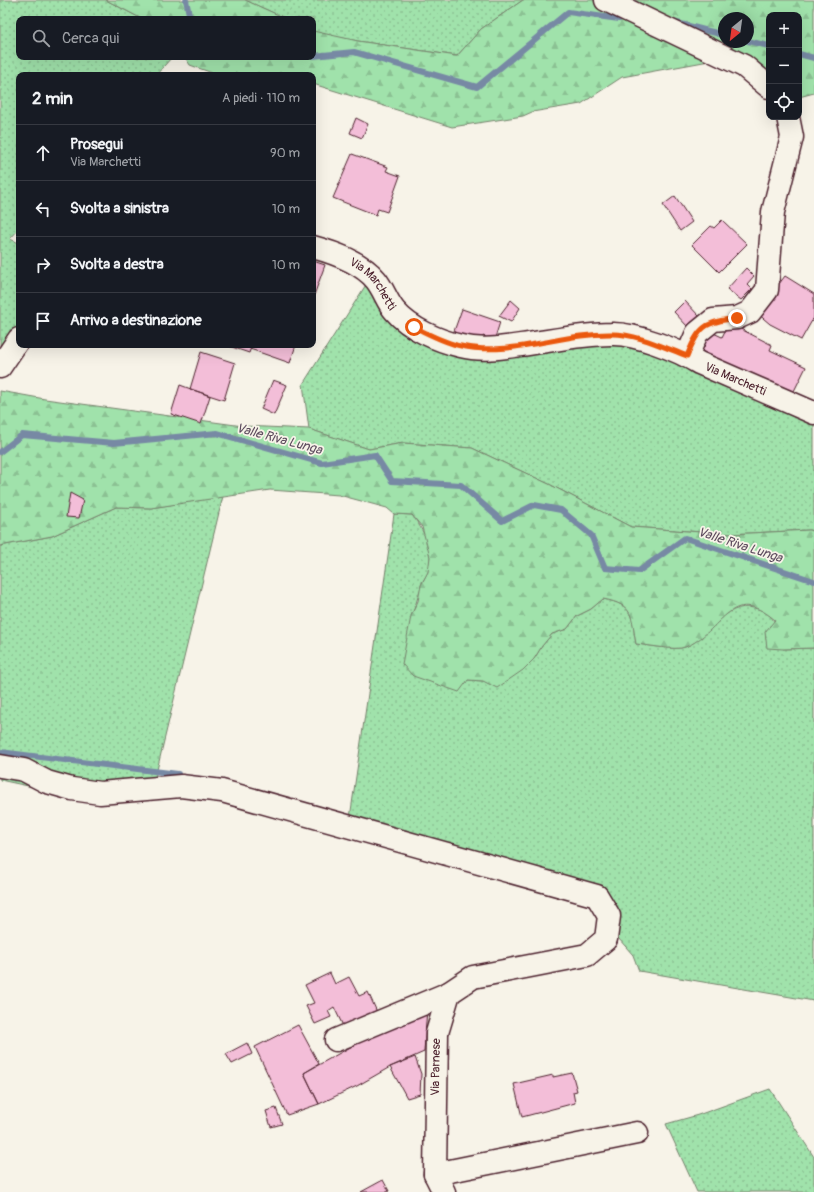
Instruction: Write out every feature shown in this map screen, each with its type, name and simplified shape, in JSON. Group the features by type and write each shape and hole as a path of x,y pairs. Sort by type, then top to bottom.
{"street":[{"path":"606,0 744,66 766,84"},
{"path":"687,356 697,333 713,320 737,318 750,312 767,290 773,212 790,127"},
{"name":"Via Marchetti","path":"316,248 330,252 355,263 376,280 395,311 414,327 434,337 461,346 489,349 579,336 613,334 646,340 687,356 699,363 814,413"},
{"path":"0,367 16,343"},
{"path":"0,766 24,770 47,782 72,789 100,793 181,786 222,791 597,896 609,916 606,939 587,955 473,977 449,993 336,1040"},
{"name":"Via Parnese","path":"440,1183 437,1033 449,993"},
{"path":"440,1183 636,1133"}],"green space":[{"path":"0,0 106,0 136,16 16,16 16,60 169,60 159,72 16,72 16,232 10,239 16,242 16,346 0,370"},
{"path":"106,0 245,0 280,16 136,16"},
{"path":"245,0 523,0 481,29 457,56 358,41 317,33 316,16 280,16"},
{"path":"523,0 814,0 814,93 802,96 802,12 766,12 766,90 709,61 622,77 581,104 532,112 523,116 452,127 316,85 316,72 210,72 190,65 187,60 316,60 316,32 358,41 457,56 481,29"},
{"path":"369,280 442,344 624,338 814,417 814,532 809,530 730,534 631,527 549,484 472,448 403,443 369,449 309,429 303,384"},
{"path":"0,391 45,399 243,426 309,429 369,449 403,443 472,448 549,484 631,527 730,534 809,530 814,532 814,648 767,648 765,632 775,620 760,610 747,606 737,608 727,614 698,640 685,647 668,648 636,644 630,613 621,605 603,599 591,609 577,616 567,629 552,634 534,659 523,670 497,688 483,681 468,680 459,692 413,676 402,664 411,616 418,601 421,585 428,572 430,557 422,527 412,515 394,514 387,508 339,495 270,490 151,508 116,507 52,536 0,546"},
{"path":"223,496 150,799 61,793 0,780 0,546 52,536 116,507 151,508"},
{"path":"394,514 412,515 421,528 429,550 430,565 411,616 468,680 483,681 534,659 552,634 567,629 577,616 591,609 603,599 621,605 630,613 636,644 668,648 685,647 702,636 726,615 743,607 762,610 772,618 778,629 783,649 814,648 814,1001 639,971 633,955 611,930 595,899 350,818"},
{"path":"770,1089 814,1157 814,1192 697,1192 666,1124 698,1115"}],"building":[{"path":"356,118 368,124 362,138 350,133"},
{"path":"352,154 388,167 386,171 400,176 387,212 378,209 376,215 333,198"},
{"path":"675,196 692,222 680,231 663,205"},
{"path":"722,220 747,244 719,272 692,245 711,226 714,228"},
{"path":"316,262 325,265 316,290"},
{"path":"746,268 754,276 747,284 752,289 741,300 727,289"},
{"path":"785,276 814,294 814,317 801,340 770,324 757,313"},
{"path":"511,300 520,308 511,322 499,316"},
{"path":"685,301 699,316 688,327 674,312"},
{"path":"462,309 500,322 494,341 483,336 481,340 468,336 467,339 453,334"},
{"path":"729,323 772,345 770,350 806,367 790,399 694,351 705,329 722,337"},
{"path":"235,348 251,348 249,353"},
{"path":"250,348 295,348 290,363"},
{"path":"201,352 235,363 224,400 190,389"},
{"path":"273,380 287,385 274,415 261,409"},
{"path":"180,385 210,396 201,424 171,414"},
{"path":"70,493 83,500 79,518 66,517"},
{"path":"330,973 335,984 349,977 359,996 368,992 377,1012 344,1028 334,1007 328,1011 331,1017 315,1024 306,1006 314,1003 305,985"},
{"path":"427,1008 424,1052 390,1067 357,1086 319,1104 304,1073 381,1030"},
{"path":"298,1025 319,1064 304,1073 319,1104 287,1115 255,1047"},
{"path":"247,1043 252,1054 232,1064 226,1054"},
{"path":"415,1057 421,1074 420,1094 407,1098 390,1067"},
{"path":"572,1073 577,1091 573,1092 575,1103 522,1117 514,1084 553,1075 553,1077"},
{"path":"276,1108 282,1124 271,1127 266,1111"},
{"path":"383,1180 389,1191 361,1192"}],"waterway":[{"path":"186,0 189,16"},
{"path":"316,56 354,52 477,87 568,12 619,19"},
{"path":"673,22 718,33"},
{"path":"754,42 766,45"},
{"path":"802,55 814,58"},
{"name":"Valle Riva Lunga","path":"0,452 22,435 114,443 217,433 322,463 375,455 392,481 461,485 502,521 534,505 561,510 591,535 605,568 639,571 685,538 814,581"},
{"path":"0,752 178,774"}],"route":[{"path":"414,327 434,337 461,346 489,349 540,343 579,336 613,334 646,340 687,356 697,333 713,320 737,318"}]}
